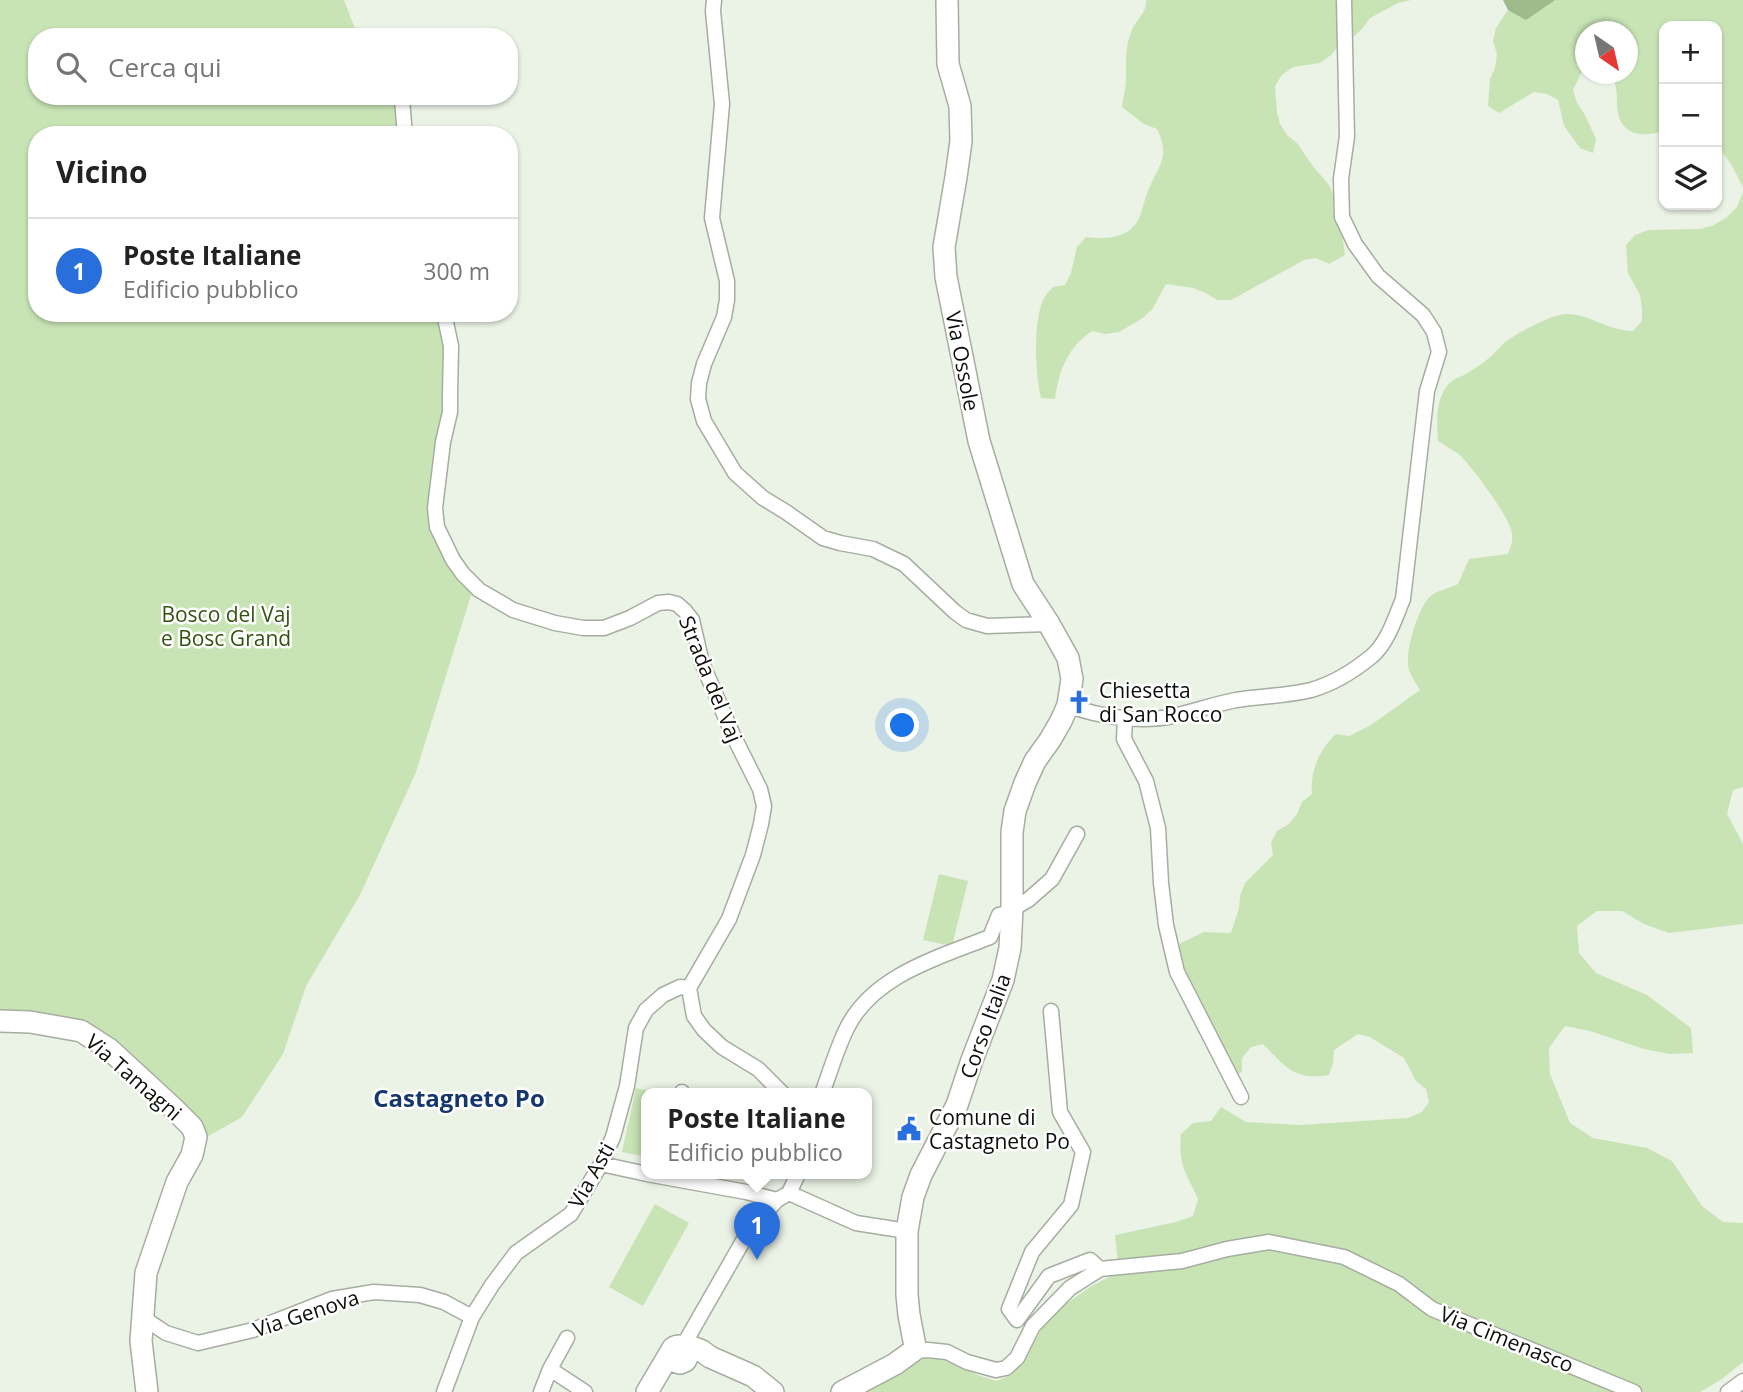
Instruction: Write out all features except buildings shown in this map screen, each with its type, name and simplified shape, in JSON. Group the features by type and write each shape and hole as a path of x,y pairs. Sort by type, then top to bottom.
{"street":[{"path":"714,0 722,104 712,218 727,281 727,300 724,317 699,383 698,399 704,421 735,473 763,498 823,538 839,544 873,549 904,564 965,620 988,626 1049,624"},
{"name":"Via Ossole","path":"947,0 948,64 960,106 961,141 944,247 946,277 979,441 1023,584 1068,657 1072,679 1068,705"},
{"path":"1068,705 1090,713 1125,718 1172,717 1224,703 1312,690 1334,680 1373,654 1383,644 1403,599 1427,391 1439,352 1434,332 1423,315 1378,276 1355,244 1342,217 1341,179 1347,136 1344,0"},
{"path":"402,105 404,126"},
{"name":"Strada del Vaj","path":"446,322 451,346 450,412 443,442 435,508 437,527 463,575 479,590 513,610 555,623 583,628 604,628 658,603 669,601 677,604 692,620 702,663 760,789 764,806 752,855 729,919 689,988"},
{"name":"Corso Italia","path":"913,1351 915,1346 907,1295 907,1231 913,1197 921,1175 957,1105 1003,980 1010,948 1012,832 1015,811 1035,761 1050,740 1068,705"},
{"path":"1125,718 1125,738 1146,781 1158,828 1166,925 1177,972 1241,1097"},
{"path":"824,1088 848,1027 867,998 896,977 990,937 999,915 1012,911 1052,879 1077,835"},
{"name":"Via Asti","path":"444,1392 472,1317 516,1253 571,1214 601,1164 613,1137 627,1086 636,1028 646,1010 663,995 680,986 689,988"},
{"path":"689,988 694,1016 704,1030 722,1047 758,1069 777,1088"},
{"name":"Via Cimenasco","path":"1051,1011 1059,1112 1083,1152 1071,1205 1032,1252 1009,1309 1017,1320 1049,1276 1090,1260 1100,1269"},
{"name":"Via Tamagni","path":"0,1021 30,1022 81,1031 109,1049 172,1107 192,1127 196,1137 192,1155 177,1182 146,1273 141,1341 147,1392"},
{"path":"601,1164 641,1173"},
{"path":"687,1179 746,1192 783,1196 856,1223 907,1231"},
{"path":"682,1354 747,1234 783,1196 795,1179"},
{"name":"Via Cimenasco","path":"913,1351 947,1352 967,1362 996,1370 1006,1368 1017,1358 1033,1326 1070,1287 1100,1269 1182,1261 1227,1249 1269,1242 1344,1257 1399,1284 1432,1309 1634,1392"},
{"name":"Via Genova","path":"142,1317 166,1334 198,1343 253,1330 332,1300 374,1292 420,1295 444,1302 472,1317"},
{"path":"541,1392 567,1338"},
{"path":"842,1392 895,1364 913,1351"},
{"path":"651,1386 665,1360 682,1354 710,1357 753,1376 773,1392"},
{"path":"550,1369 585,1392"},
{"path":"1728,1392 1743,1381"}],"green space":[{"name":"Bosco del Vaj e Bosc Grand","path":"0,0 344,0 355,28 28,28 28,105 400,105 398,126 28,126 28,322 440,322 448,345 445,419 429,528 446,561 472,592 416,772 360,895 306,986 283,1054 242,1117 196,1143 114,1059 62,1031 0,1023"},
{"path":"1146,0 1411,0 1398,3 1370,18 1352,38 1340,44 1320,63 1293,67 1282,75 1275,86 1280,124 1329,185 1334,197 1333,209 1341,228 1345,255 1329,264 1316,258 1304,260 1231,300 1217,300 1193,288 1166,284 1153,308 1143,318 1119,332 1105,334 1092,331 1083,338 1066,361 1055,399 1041,398 1036,349 1038,322 1044,298 1053,287 1065,285 1071,273 1077,247 1086,237 1117,236 1136,224 1162,160 1163,145 1157,129 1144,124 1122,107 1128,42 1145,9"},
{"path":"1519,0 1743,0 1743,187 1722,151 1722,21 1659,21 1659,132 1642,134 1630,131 1621,121 1615,84 1638,84 1638,21 1575,21 1576,84 1573,90 1596,139 1593,153 1580,148 1564,126 1558,100 1547,94 1534,92 1499,113 1488,106 1490,79 1497,54 1493,41 1496,28 1508,10"},
{"path":"1743,192 1743,787 1733,790 1727,814 1743,844 1743,924 1669,933 1644,924 1622,911 1597,911 1577,926 1579,953 1596,973 1647,995 1691,1028 1693,1053 1670,1054 1644,1049 1590,1031 1565,1026 1549,1048 1550,1074 1570,1123 1593,1138 1647,1148 1672,1161 1702,1206 1723,1222 1743,1223 1743,1362 1700,1392 854,1392 919,1357 945,1357 978,1375 996,1381 1009,1376 1023,1362 1049,1316 1090,1287 1119,1272 1115,1235 1193,1216 1198,1199 1182,1162 1181,1134 1193,1123 1211,1121 1221,1107 1246,1122 1300,1125 1408,1118 1422,1112 1429,1102 1426,1089 1416,1081 1404,1058 1370,1037 1358,1034 1334,1050 1329,1075 1299,1074 1284,1065 1263,1044 1251,1047 1242,1058 1242,1071 1237,1075 1185,972 1179,944 1204,932 1231,933 1245,883 1273,855 1271,842 1277,831 1289,824 1302,802 1312,794 1317,761 1336,734 1349,736 1371,725 1420,690 1408,663 1417,618 1427,599 1458,584 1469,559 1508,554 1512,533 1498,505 1461,456 1438,441 1438,408 1447,386 1484,362 1515,336 1560,315 1574,314 1615,328 1633,331 1642,321 1642,308 1640,295 1628,273 1626,245 1635,235 1648,230 1701,229 1714,225 1737,207"},
{"path":"939,874 968,881 952,946 923,940"},
{"path":"636,1088 641,1089 641,1156 622,1152"},
{"path":"655,1204 689,1223 643,1306 609,1287"}],"shaded area":[{"path":"1503,0 1555,0 1526,20 1508,10"}],"place":[{"name":"Chiesetta di San Rocco","path":"1079,702"},
{"name":"Comune di Castagneto Po","path":"909,1129"},
{"name":"Poste Italiane","path":"757,1260"}],"district":[{"name":"Castagneto Po","path":"459,1097"}]}
